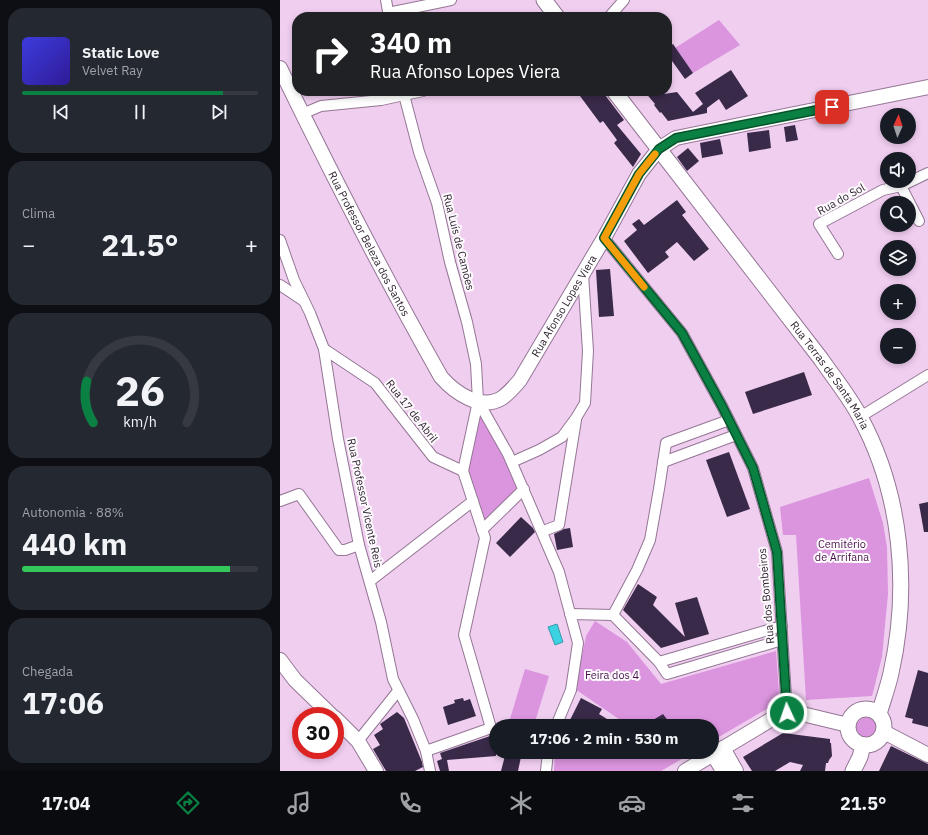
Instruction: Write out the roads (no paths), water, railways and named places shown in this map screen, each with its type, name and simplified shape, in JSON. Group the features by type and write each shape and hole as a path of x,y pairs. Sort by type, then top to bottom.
{"main road":[{"path":"544,0 553,12"},
{"name":"Rua Terras de Santa Maria","path":"618,96 821,359 860,417 880,461 891,497 900,560 899,623 896,650 891,675 879,714"},
{"path":"868,709 879,714 884,722 884,732 882,737 874,744 863,745 850,736 848,725 857,711 868,709"},
{"path":"853,771 860,757 863,745"}],"street":[{"path":"386,0 388,12"},
{"path":"401,12 451,0"},
{"path":"613,12 624,0"},
{"name":"Rua Professor Beleza dos Santos","path":"280,68 292,93"},
{"name":"Rua Afonso Lopes Viera","path":"478,401 489,402 502,398 520,380 604,238 639,174 659,149 676,138 928,87"},
{"name":"Rua Professor Beleza dos Santos","path":"293,96 402,307 442,377 450,387 459,394 478,401"},
{"path":"302,114 321,106 381,100 396,96"},
{"name":"Rua Luís de Camões","path":"405,96 419,152 438,203 450,262 467,322 476,364 478,401"},
{"name":"Rua do Sol","path":"916,179 928,173"},
{"name":"Rua do Sol","path":"838,254 819,224 883,190 892,188"},
{"path":"902,188 920,221"},
{"name":"Rua dos Bombeiros","path":"604,238 682,333 753,468 777,552 787,713"},
{"name":"Rua Professor Vicente Reis","path":"280,240 294,280 320,336 324,349 339,446 359,545 381,622 393,679 413,719 426,751 429,767"},
{"path":"512,462 539,450 562,437 576,418 585,402 588,351 583,274"},
{"path":"280,286 304,301"},
{"name":"Rua 17 de Abril","path":"324,349 375,383 433,457 463,471"},
{"path":"860,417 928,374"},
{"path":"478,401 512,462 559,572 578,643 571,690 559,719"},
{"path":"478,401 463,471 485,538 464,635 491,719"},
{"path":"546,530 558,525 576,418"},
{"path":"613,615 637,570 650,540 666,443 729,420"},
{"path":"663,462 736,435"},
{"path":"482,530 524,489"},
{"path":"280,501 299,494 338,550 345,550 359,545"},
{"path":"370,581 473,501"},
{"path":"570,614 613,615 659,662 667,674 782,640"},
{"path":"659,662 782,626"},
{"path":"706,649 710,662"},
{"path":"280,660 295,680 323,707"},
{"path":"358,741 398,691"},
{"path":"719,750 777,716 787,713 794,712 848,725"},
{"path":"344,727 358,741 376,771"},
{"path":"426,751 489,731"},
{"path":"884,732 928,755"},
{"path":"719,752 736,771"},
{"path":"719,756 722,771"},
{"path":"546,771 547,759"},
{"path":"685,771 705,759"}],"water":[{"path":"557,624 563,642 555,645 548,627"}],"park label":[{"name":"Cemitério de Arrifana","path":"842,550"},
{"name":"Feira dos 4","path":"612,675"}]}
